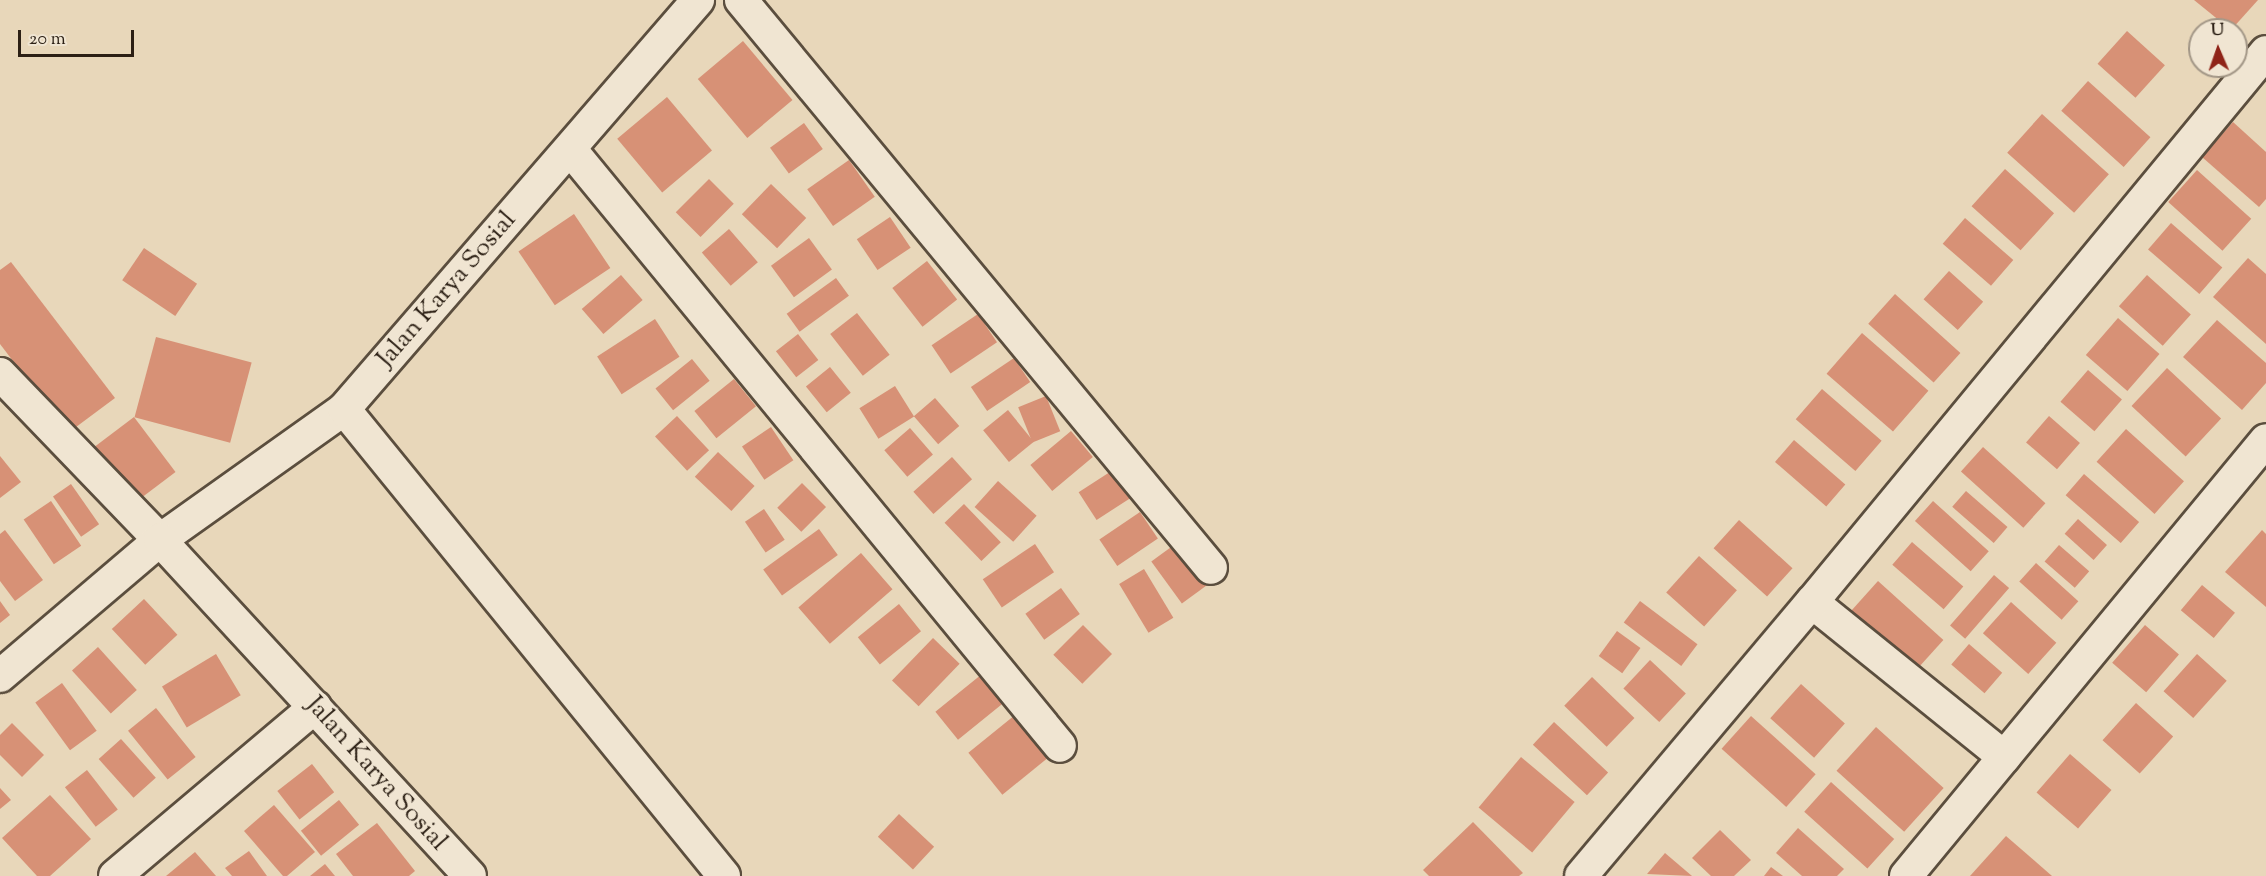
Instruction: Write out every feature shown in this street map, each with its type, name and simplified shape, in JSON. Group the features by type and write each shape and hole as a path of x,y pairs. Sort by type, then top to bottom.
{"street":[{"name":"Jalan Karya Sosial","path":"0,676 160,540 344,409 698,0"},
{"path":"741,0 1211,568"},
{"path":"1581,876 1812,602 2266,52"},
{"path":"570,148 1060,746"},
{"path":"0,374 160,540"},
{"path":"344,409 724,876"},
{"path":"1905,876 2266,440"},
{"name":"Jalan Karya Sosial","path":"160,540 470,876"},
{"path":"1812,602 2004,757"},
{"path":"115,876 315,707"}],"building":[{"path":"2194,0 2258,0 2242,18 2216,18"},
{"path":"2127,31 2165,65 2135,98 2098,64"},
{"path":"743,41 792,100 747,138 698,79"},
{"path":"2088,81 2150,137 2124,167 2061,111"},
{"path":"667,97 712,151 662,192 617,139"},
{"path":"2042,114 2109,174 2074,213 2007,153"},
{"path":"2233,122 2266,152 2266,199 2259,207 2202,157"},
{"path":"804,123 823,149 789,174 770,148"},
{"path":"849,160 875,197 833,226 807,189"},
{"path":"2005,169 2054,213 2021,250 1972,206"},
{"path":"2197,170 2251,219 2222,251 2168,202"},
{"path":"709,179 734,204 701,237 676,212"},
{"path":"771,184 806,218 777,248 742,214"},
{"path":"574,214 610,268 555,305 518,251"},
{"path":"890,217 911,248 878,270 857,239"},
{"path":"1965,218 2013,260 1991,286 1943,244"},
{"path":"2171,223 2222,268 2199,294 2148,249"},
{"path":"729,229 758,262 731,286 702,253"},
{"path":"809,238 832,270 794,297 771,266"},
{"path":"144,248 197,284 175,316 122,280"},
{"path":"2248,258 2266,274 2266,344 2213,297"},
{"path":"927,261 957,300 922,327 892,288"},
{"path":"11,262 115,398 68,433 0,344 0,270"},
{"path":"1949,271 1983,302 1958,330 1924,299"},
{"path":"621,275 643,300 603,334 582,309"},
{"path":"2147,275 2191,314 2163,346 2119,306"},
{"path":"836,278 849,296 800,332 787,314"},
{"path":"1895,294 1960,353 1934,383 1868,324"},
{"path":"857,313 890,355 863,376 830,334"},
{"path":"978,314 997,342 951,374 932,345"},
{"path":"2118,318 2160,354 2127,391 2086,355"},
{"path":"655,319 680,357 622,394 597,357"},
{"path":"2217,320 2266,363 2266,383 2242,410 2183,357"},
{"path":"1862,333 1928,391 1893,431 1827,374"},
{"path":"798,334 818,360 796,377 776,351"},
{"path":"156,337 252,363 230,443 135,417"},
{"path":"1014,358 1030,382 987,411 971,387"},
{"path":"692,359 710,381 673,410 655,389"},
{"path":"830,367 851,393 827,412 806,387"},
{"path":"2167,368 2221,418 2186,456 2132,406"},
{"path":"2088,370 2122,400 2094,431 2060,402"},
{"path":"734,379 756,406 716,438 694,411"},
{"path":"895,386 914,417 878,439 859,408"},
{"path":"1822,389 1882,441 1855,471 1796,419"},
{"path":"1046,396 1060,431 1032,442 1018,407"},
{"path":"935,398 959,426 938,444 914,416"},
{"path":"1008,410 1034,442 1009,462 983,430"},
{"path":"677,416 709,450 687,471 655,436"},
{"path":"2049,416 2080,443 2057,469 2026,442"},
{"path":"134,417 176,472 129,507 88,452"},
{"path":"771,427 793,460 764,480 742,447"},
{"path":"910,428 933,454 907,477 884,450"},
{"path":"2126,429 2184,481 2155,514 2097,462"},
{"path":"1071,431 1093,457 1052,491 1030,465"},
{"path":"1794,440 1845,485 1826,506 1775,462"},
{"path":"1983,447 2045,503 2023,528 1961,472"},
{"path":"718,452 755,486 731,511 695,477"},
{"path":"0,456 21,482 0,498"},
{"path":"952,457 972,479 933,514 913,492"},
{"path":"1113,470 1131,498 1097,520 1079,492"},
{"path":"2084,474 2139,522 2121,543 2066,495"},
{"path":"998,481 1037,516 1013,542 975,507"},
{"path":"802,483 826,507 801,532 777,508"},
{"path":"71,484 99,524 81,537 53,497"},
{"path":"1966,491 2008,527 1994,543 1952,507"},
{"path":"51,501 81,546 54,564 24,519"},
{"path":"1933,501 1989,551 1971,571 1915,521"},
{"path":"964,504 1001,542 981,561 945,523"},
{"path":"764,509 785,540 766,553 745,522"},
{"path":"1140,512 1158,539 1117,566 1099,539"},
{"path":"2078,519 2107,545 2094,560 2065,534"},
{"path":"1739,520 1793,568 1767,596 1714,548"},
{"path":"819,529 838,555 782,595 763,570"},
{"path":"5,530 43,580 15,601 0,581 0,534"},
{"path":"2262,530 2266,534 2266,607 2225,572"},
{"path":"1178,542 1209,584 1182,603 1151,561"},
{"path":"1912,542 1963,587 1944,609 1892,565"},
{"path":"1035,544 1054,572 1002,607 983,579"},
{"path":"2059,545 2089,571 2075,588 2045,562"},
{"path":"861,553 892,589 830,644 798,607"},
{"path":"1699,556 1737,590 1704,627 1666,592"},
{"path":"2036,563 2078,601 2062,620 2019,582"},
{"path":"1144,569 1173,618 1148,633 1119,584"},
{"path":"1994,575 2009,588 1965,639 1950,626"},
{"path":"1878,581 1943,640 1912,675 1847,616"},
{"path":"2202,585 2235,613 2214,638 2181,610"},
{"path":"1061,588 1080,614 1044,640 1025,614"},
{"path":"144,599 177,635 145,665 112,629"},
{"path":"0,601 10,615 0,623"},
{"path":"1640,601 1698,644 1681,666 1624,623"},
{"path":"2011,602 2056,643 2028,674 1983,633"},
{"path":"899,604 921,631 880,665 858,637"},
{"path":"1083,625 1112,654 1082,684 1053,655"},
{"path":"2145,625 2179,655 2146,692 2112,663"},
{"path":"1617,631 1640,648 1622,673 1599,656"},
{"path":"933,638 960,664 919,706 892,680"},
{"path":"1969,644 2002,673 1984,693 1951,664"},
{"path":"98,647 137,690 111,714 72,670"},
{"path":"216,654 241,695 187,728 162,686"},
{"path":"2197,654 2227,681 2193,718 2164,691"},
{"path":"1650,660 1686,693 1659,722 1623,689"},
{"path":"982,674 1005,702 958,740 935,712"},
{"path":"1592,677 1634,718 1607,747 1564,706"},
{"path":"62,683 97,731 70,750 35,702"},
{"path":"1801,684 1845,723 1814,758 1770,718"},
{"path":"2136,703 2173,736 2140,774 2103,740"},
{"path":"156,708 196,757 168,780 128,731"},
{"path":"1015,715 1049,757 1002,795 968,753"},
{"path":"1751,716 1816,774 1786,807 1722,749"},
{"path":"1554,722 1608,772 1587,795 1533,745"},
{"path":"12,723 44,755 22,777 0,755 0,735"},
{"path":"1876,727 1944,788 1904,832 1837,771"},
{"path":"121,739 156,778 134,798 99,759"},
{"path":"2070,754 2112,790 2078,829 2037,792"},
{"path":"1521,757 1575,802 1532,853 1479,808"},
{"path":"312,764 334,792 299,819 277,791"},
{"path":"87,770 118,809 96,827 65,787"},
{"path":"1831,782 1894,839 1867,869 1804,812"},
{"path":"0,788 11,800 0,809"},
{"path":"50,795 91,839 50,876 37,876 2,838"},
{"path":"339,800 359,825 321,856 301,831"},
{"path":"274,805 315,852 287,876 283,876 244,831"},
{"path":"899,814 934,847 913,869 878,837"},
{"path":"1473,822 1523,873 1519,876 1429,876 1423,870"},
{"path":"377,823 415,871 409,876 353,876 336,854"},
{"path":"1798,828 1844,869 1837,876 1802,876 1776,853"},
{"path":"1720,830 1751,860 1734,876 1711,876 1692,858"},
{"path":"2006,836 2052,876 1970,876"},
{"path":"249,851 267,876 232,876 225,868"},
{"path":"195,852 216,876 166,876"},
{"path":"1665,853 1692,876 1647,874"},
{"path":"325,864 335,876 310,876"},
{"path":"1771,867 1783,876 1764,876"}]}
